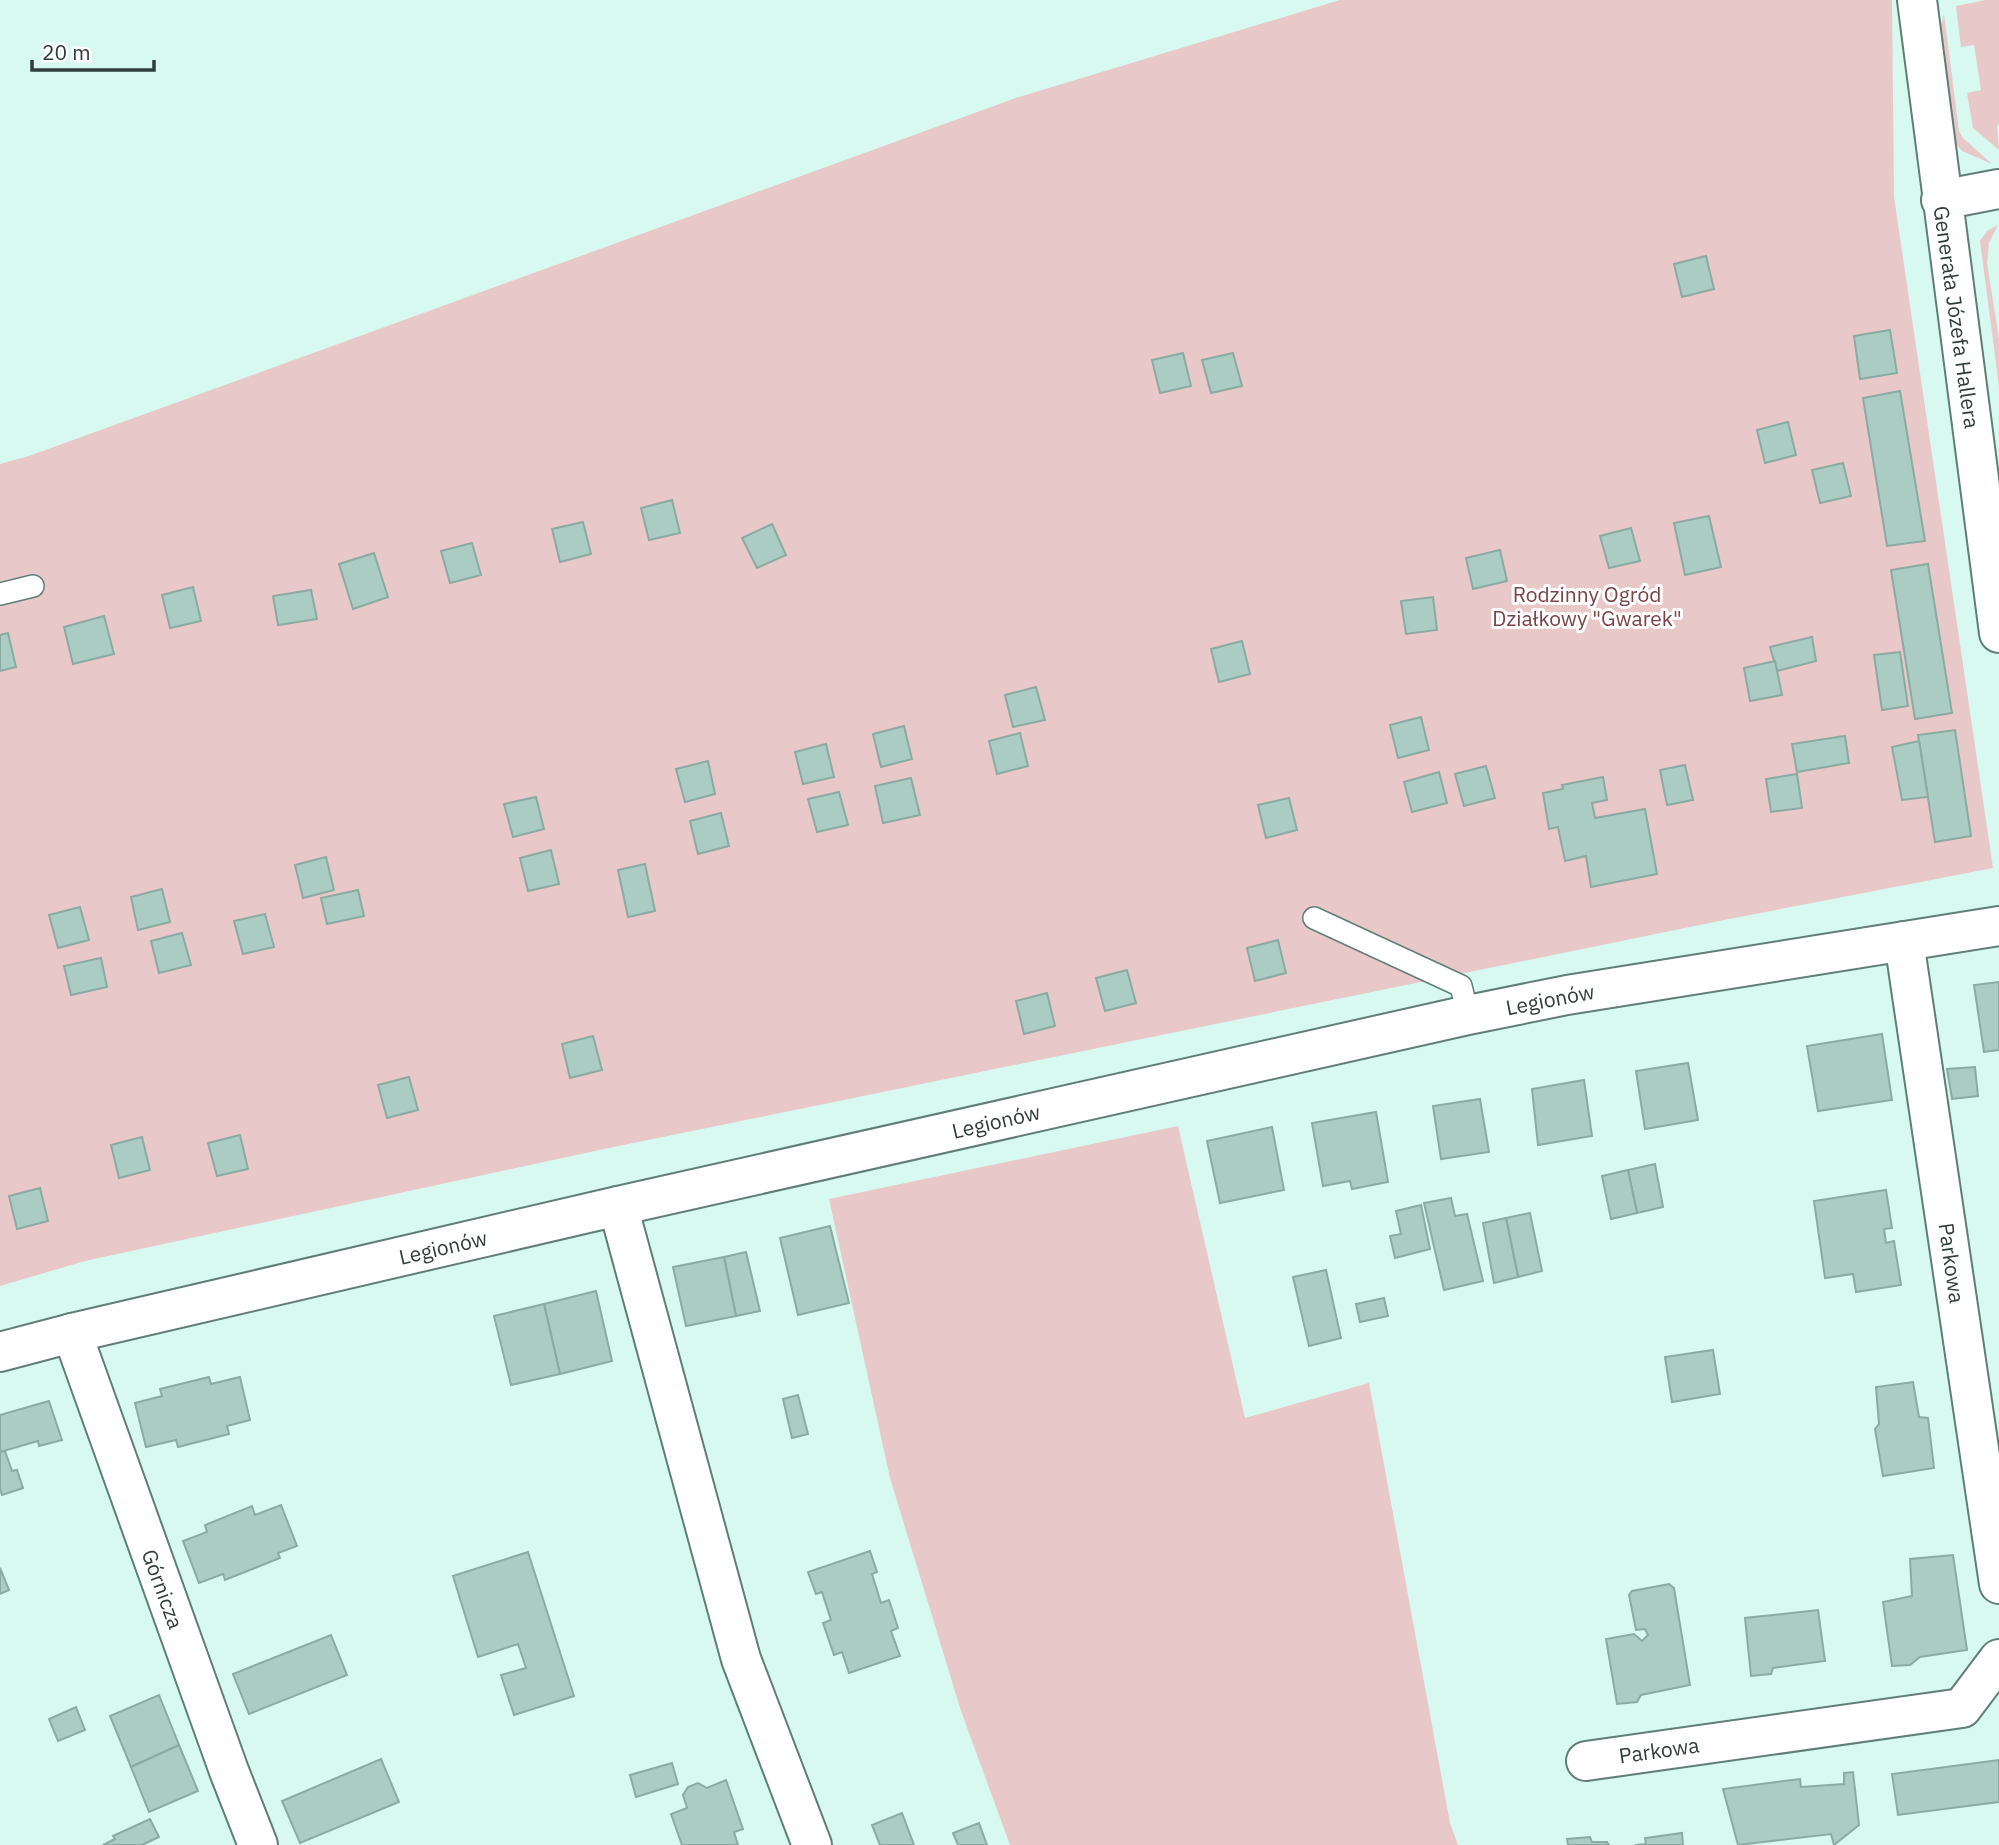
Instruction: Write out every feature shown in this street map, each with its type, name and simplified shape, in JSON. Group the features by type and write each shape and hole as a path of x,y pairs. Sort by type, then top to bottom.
{"street":[{"name":"Generała Józefa Hallera","path":"1917,0 1999,633"},
{"path":"1941,200 1999,190"},
{"name":"Legionów","path":"0,1352 618,1206 1468,1015 1567,995 1999,926"},
{"name":"Parkowa","path":"1904,941 1999,1584"},
{"path":"618,1206 741,1659 812,1845"},
{"name":"Górnicza","path":"72,1333 224,1758 258,1845"},
{"name":"Parkowa","path":"1586,1760 1962,1707 1999,1659"}],"lane":[{"path":"0,594 33,586"},
{"path":"1314,918 1461,986 1468,1015"}],"green space":[{"name":"Rodzinny Ogród Działkowy \"Gwarek\"","path":"1340,0 1892,0 1894,197 1993,868 1729,919 604,1149 85,1261 0,1286 0,464 29,456 1019,97"},
{"path":"1999,0 1999,150 1973,128 1967,93 1981,90 1974,45 1961,47 1956,6"},
{"path":"1944,14 1959,131 1963,138 1992,164 1962,151 1955,142 1940,31"},
{"path":"1998,225 1989,243 1987,263 1999,339 1999,386 1980,241 1987,231"},
{"path":"1178,1126 1245,1418 1369,1383 1450,1823 1458,1845 1010,1845 961,1711 890,1478 829,1199"}],"building":[{"path":"1706,256 1714,289 1682,297 1674,264"},
{"path":"1890,330 1897,373 1860,379 1854,336"},
{"path":"1183,353 1191,386 1160,393 1152,360"},
{"path":"1233,353 1242,386 1211,393 1202,360"},
{"path":"1900,391 1925,541 1887,546 1863,398"},
{"path":"1788,422 1796,455 1765,463 1757,430"},
{"path":"1843,463 1851,496 1820,503 1812,470"},
{"path":"672,500 680,533 649,540 641,508"},
{"path":"1709,516 1721,567 1685,575 1674,523"},
{"path":"583,522 591,554 560,562 552,529"},
{"path":"772,524 786,555 757,568 742,538"},
{"path":"1631,528 1640,561 1609,568 1600,536"},
{"path":"472,543 481,575 450,583 441,551"},
{"path":"1500,550 1507,581 1473,589 1466,558"},
{"path":"374,553 388,597 353,609 339,564"},
{"path":"1928,564 1952,713 1915,719 1891,570"},
{"path":"193,587 201,621 170,628 162,595"},
{"path":"311,590 317,619 278,625 273,596"},
{"path":"1433,597 1437,630 1406,634 1401,601"},
{"path":"104,616 114,654 73,664 64,627"},
{"path":"8,633 16,667 0,671 0,635"},
{"path":"1812,637 1816,661 1777,671 1770,647"},
{"path":"1242,641 1250,674 1219,682 1211,649"},
{"path":"1900,652 1908,706 1882,710 1874,655"},
{"path":"1775,661 1782,695 1750,701 1744,668"},
{"path":"1036,687 1045,720 1013,727 1005,695"},
{"path":"1421,717 1429,750 1398,758 1390,725"},
{"path":"904,726 912,759 881,767 873,734"},
{"path":"1955,730 1971,836 1935,842 1918,735"},
{"path":"1020,733 1028,766 997,774 989,741"},
{"path":"1845,736 1849,763 1797,772 1792,744"},
{"path":"1919,741 1928,797 1902,800 1892,747"},
{"path":"826,744 834,777 803,784 795,752"},
{"path":"708,761 715,794 685,802 676,769"},
{"path":"1685,765 1693,800 1667,805 1660,770"},
{"path":"1486,766 1495,798 1464,806 1455,774"},
{"path":"1439,772 1447,803 1412,812 1404,782"},
{"path":"1797,774 1802,808 1771,812 1766,779"},
{"path":"1603,777 1607,800 1592,803 1595,818 1645,809 1657,874 1591,887 1586,856 1565,861 1558,827 1549,829 1543,793 1563,789 1562,785"},
{"path":"911,778 920,815 883,823 875,786"},
{"path":"839,792 848,825 817,832 808,799"},
{"path":"536,797 544,829 513,837 504,804"},
{"path":"1289,798 1297,830 1266,838 1258,805"},
{"path":"721,813 729,846 698,854 690,821"},
{"path":"551,850 559,884 528,891 520,858"},
{"path":"326,857 334,890 303,898 295,865"},
{"path":"645,864 655,911 628,917 618,870"},
{"path":"162,889 170,922 138,930 131,897"},
{"path":"358,890 364,916 327,924 321,898"},
{"path":"80,907 89,940 58,948 49,915"},
{"path":"265,914 274,947 243,954 234,921"},
{"path":"182,933 191,965 159,973 151,941"},
{"path":"1278,940 1286,973 1255,981 1247,948"},
{"path":"101,958 107,987 71,995 64,966"},
{"path":"1127,970 1136,1003 1105,1011 1096,978"},
{"path":"1999,982 1999,1050 1984,1052 1974,985"},
{"path":"1047,993 1055,1026 1024,1034 1016,1001"},
{"path":"1882,1034 1892,1100 1818,1111 1807,1046"},
{"path":"593,1036 602,1070 570,1078 562,1044"},
{"path":"1688,1063 1698,1120 1645,1129 1636,1071"},
{"path":"1975,1067 1978,1096 1952,1099 1947,1069"},
{"path":"409,1077 418,1110 387,1118 378,1085"},
{"path":"1584,1080 1592,1136 1538,1145 1532,1089"},
{"path":"1480,1099 1489,1152 1441,1159 1433,1106"},
{"path":"1376,1112 1388,1182 1352,1189 1350,1181 1323,1186 1312,1123"},
{"path":"1272,1127 1284,1190 1220,1203 1207,1141"},
{"path":"240,1135 248,1169 217,1176 208,1143"},
{"path":"142,1137 150,1170 119,1178 111,1145"},
{"path":"1655,1164 1663,1207 1637,1213 1628,1170"},
{"path":"1628,1170 1637,1213 1611,1219 1602,1176"},
{"path":"40,1188 48,1221 17,1229 9,1196"},
{"path":"1886,1190 1892,1228 1884,1229 1886,1243 1894,1241 1901,1285 1856,1292 1853,1274 1825,1278 1814,1201"},
{"path":"1451,1198 1455,1216 1467,1214 1483,1281 1444,1290 1424,1203"},
{"path":"1421,1205 1430,1249 1395,1258 1390,1236 1401,1234 1396,1211"},
{"path":"1530,1213 1542,1271 1518,1277 1506,1218"},
{"path":"1506,1218 1518,1277 1494,1283 1483,1223"},
{"path":"830,1226 849,1303 798,1315 780,1238"},
{"path":"746,1252 760,1311 736,1316 724,1257"},
{"path":"724,1257 736,1316 686,1326 673,1267"},
{"path":"1326,1270 1341,1338 1309,1346 1293,1277"},
{"path":"596,1291 612,1361 560,1374 544,1304"},
{"path":"1384,1298 1388,1316 1360,1322 1356,1304"},
{"path":"544,1304 560,1374 511,1385 494,1316"},
{"path":"1713,1350 1720,1394 1672,1402 1665,1357"},
{"path":"209,1377 211,1384 240,1377 250,1420 227,1426 229,1434 178,1447 176,1440 146,1447 135,1403 162,1396 160,1389"},
{"path":"1913,1382 1919,1417 1928,1418 1934,1468 1883,1476 1875,1429 1879,1424 1876,1387"},
{"path":"798,1395 808,1434 792,1438 783,1399"},
{"path":"49,1401 62,1440 39,1446 38,1441 0,1452 0,1415"},
{"path":"5,1451 12,1471 17,1470 23,1488 2,1495 0,1452"},
{"path":"281,1505 297,1546 278,1553 280,1558 225,1580 223,1574 199,1583 183,1541 207,1532 205,1525 252,1506 255,1515"},
{"path":"870,1551 877,1572 872,1574 881,1603 889,1600 898,1628 891,1631 900,1656 849,1673 842,1652 834,1655 823,1623 831,1620 822,1592 816,1594 808,1572"},
{"path":"528,1552 574,1696 514,1715 501,1675 526,1668 518,1644 478,1657 453,1576"},
{"path":"1953,1555 1967,1650 1920,1657 1910,1665 1892,1666 1883,1602 1912,1596 1910,1559"},
{"path":"0,1568 9,1590 0,1594"},
{"path":"1669,1584 1674,1588 1690,1685 1641,1695 1637,1702 1617,1704 1606,1639 1634,1634 1642,1641 1648,1635 1645,1629 1636,1630 1629,1595 1632,1591"},
{"path":"1818,1610 1825,1661 1773,1668 1771,1674 1751,1676 1745,1618"},
{"path":"331,1635 347,1675 249,1714 233,1674"},
{"path":"159,1695 179,1745 131,1767 110,1716"},
{"path":"76,1707 85,1730 58,1741 49,1719"},
{"path":"179,1745 198,1791 149,1812 131,1767"},
{"path":"381,1759 399,1802 300,1843 282,1801"},
{"path":"1999,1760 1999,1802 1898,1815 1892,1774"},
{"path":"672,1763 678,1784 636,1797 630,1775"},
{"path":"1853,1772 1859,1825 1834,1845 1831,1834 1738,1845 1723,1789 1800,1779 1801,1787 1844,1784 1844,1773"},
{"path":"726,1780 743,1829 734,1832 738,1845 682,1845 671,1814 687,1808 683,1795 688,1787 698,1783 707,1788"},
{"path":"902,1813 914,1845 880,1845 872,1825"},
{"path":"150,1819 159,1837 142,1845 103,1845 115,1839 113,1836"},
{"path":"979,1823 987,1845 958,1845 953,1833"},
{"path":"1682,1833 1683,1845 1635,1845 1646,1844 1645,1838"},
{"path":"1590,1837 1592,1842 1607,1842 1609,1845 1568,1845 1567,1839"}]}
